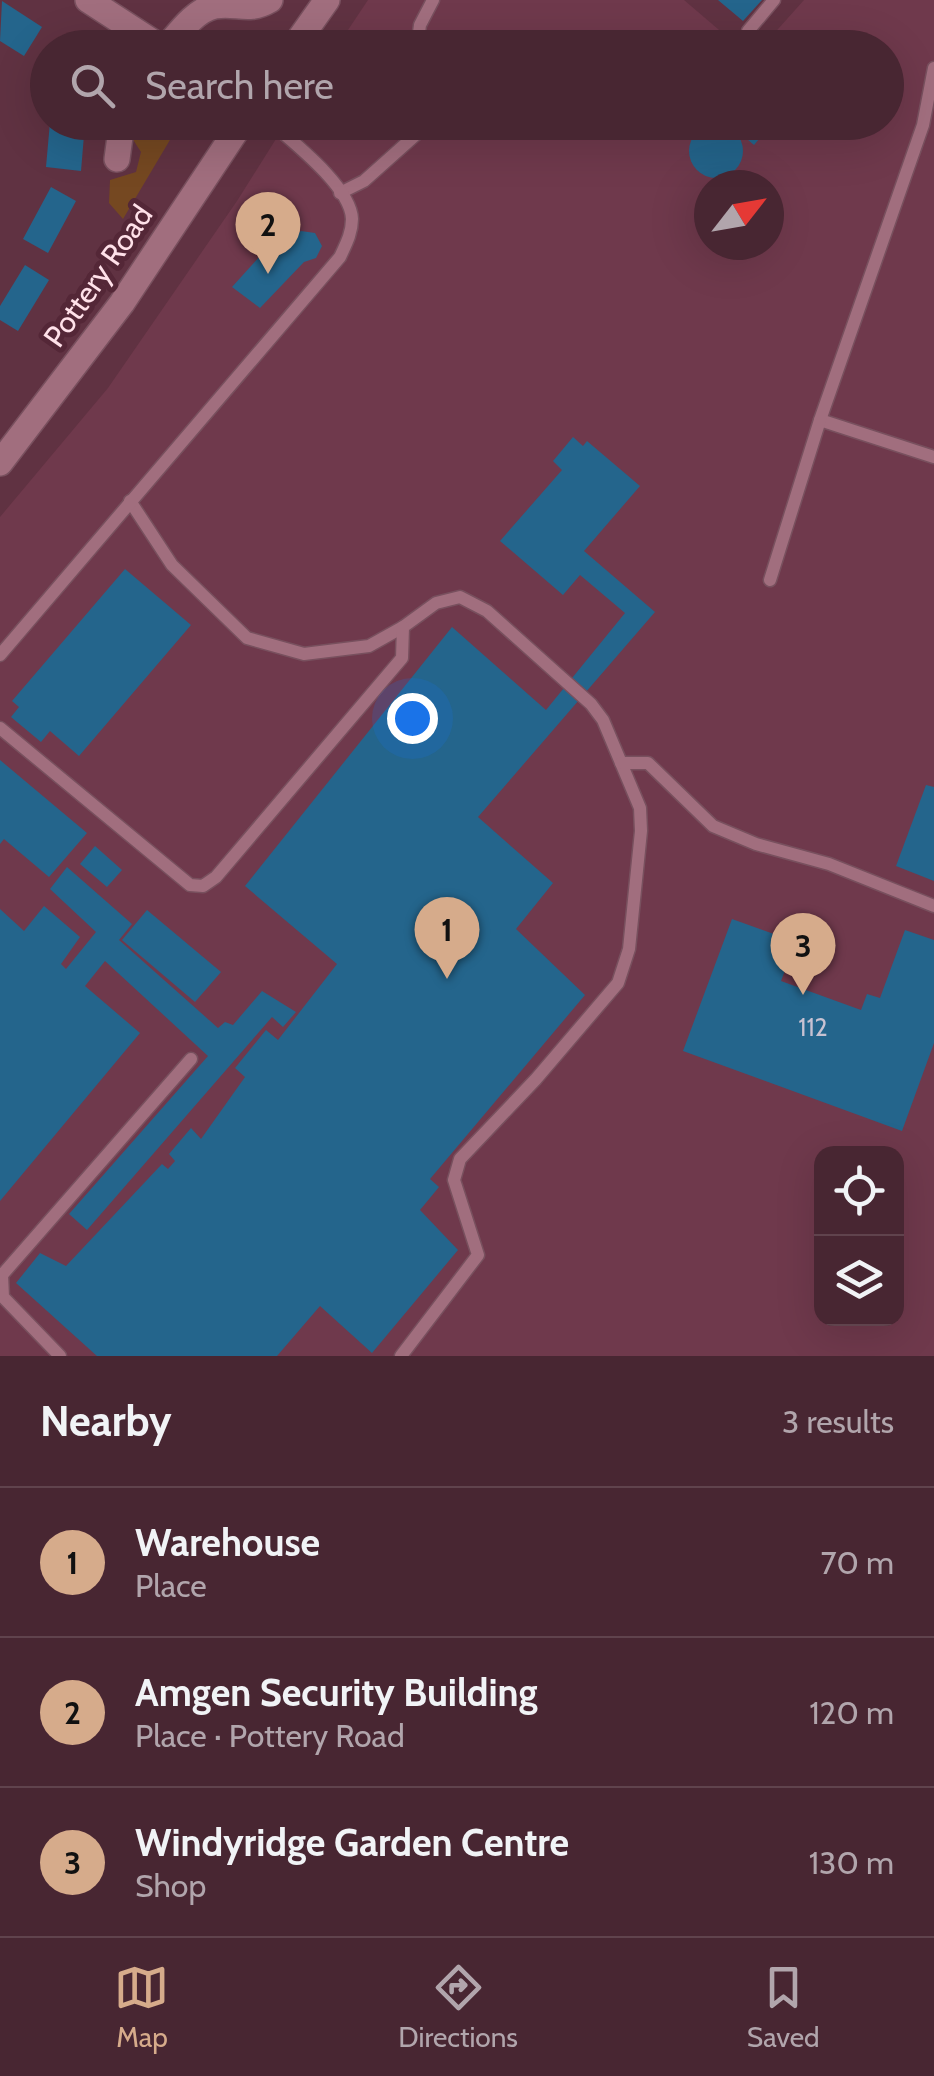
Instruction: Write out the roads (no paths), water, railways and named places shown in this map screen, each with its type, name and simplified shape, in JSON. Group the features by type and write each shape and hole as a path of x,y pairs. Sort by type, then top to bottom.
{"street":[{"path":"88,0 124,30"},
{"path":"181,30 214,6 247,9 270,0"},
{"path":"306,30 328,0"},
{"path":"116,159 119,140"},
{"name":"Pottery Road","path":"0,462 122,303 230,140"}],"lane":[{"path":"419,30 433,0"},
{"path":"749,30 774,0"},
{"path":"770,580 820,420 923,125 934,68"},
{"path":"0,655 340,257 350,236 352,214 312,157 292,140"},
{"path":"340,193 364,180 413,140"},
{"path":"820,420 934,457"},
{"path":"130,501 172,565 247,638 304,654 369,646 403,628 436,603 460,597 487,611 591,704 603,720 640,808 629,949 618,983 460,1160 454,1180 478,1255 401,1356"},
{"path":"0,728 190,885 203,886 216,877 402,658 403,628"},
{"path":"621,763 648,763 713,826 756,844 830,864 934,906"},
{"path":"60,1356 4,1297 2,1276 190,1058"}],"place":[{"name":"Amgen Security Building","path":"268,274"},
{"name":"Warehouse","path":"447,979"},
{"name":"Windyridge Garden Centre","path":"803,995"}]}
